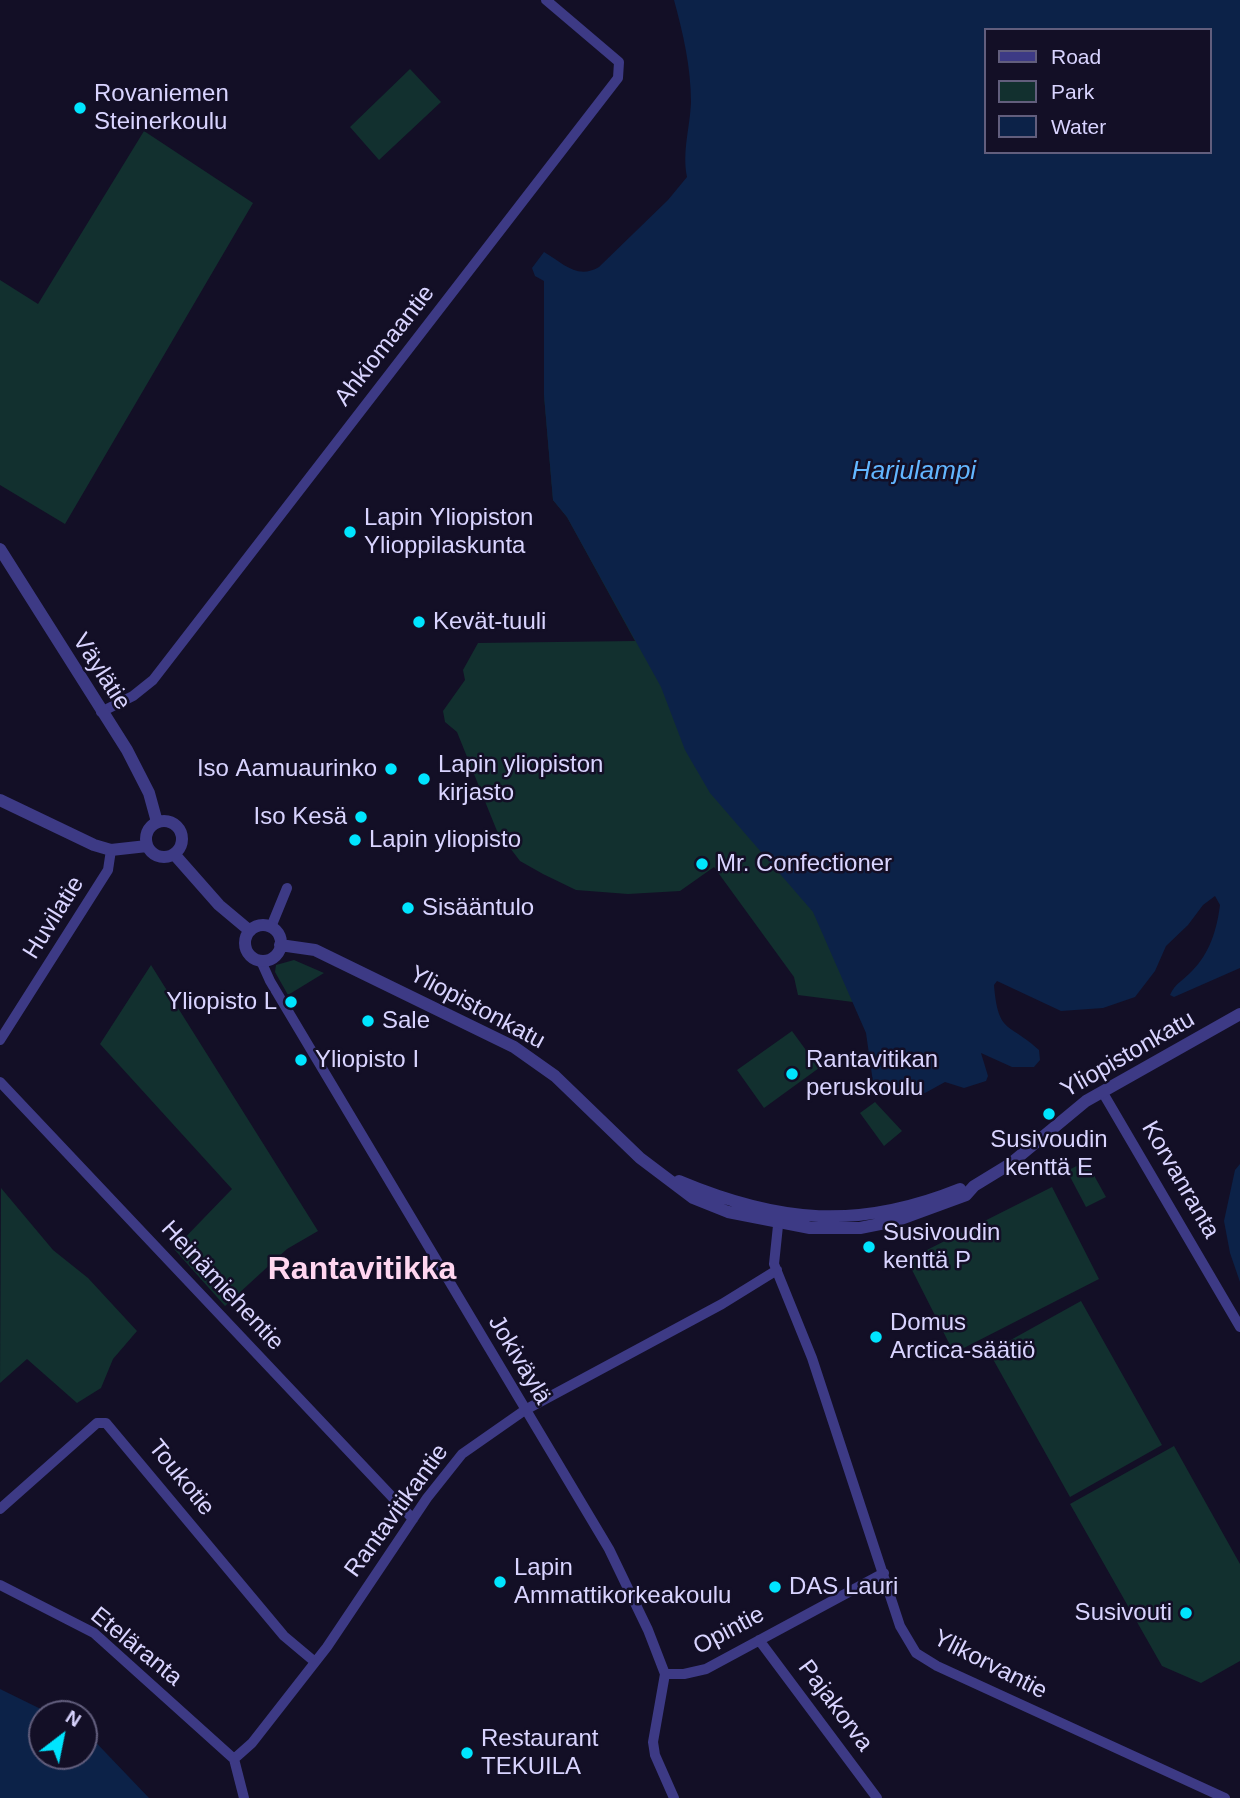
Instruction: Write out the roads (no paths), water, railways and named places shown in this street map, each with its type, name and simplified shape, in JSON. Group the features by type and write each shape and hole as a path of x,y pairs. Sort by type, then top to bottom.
{"street":[{"name":"Ahkiomaantie","path":"101,712 133,696 153,680 618,78 619,62 610,51 546,0"},
{"name":"Väylätie","path":"1,553 133,761 149,793 158,822"},
{"path":"0,800 94,845 111,850 147,846 162,857 174,854 181,845 178,828 169,822 158,822 146,835 147,846"},
{"name":"Huvilatie","path":"0,1040 108,870 111,850"},
{"path":"174,854 219,905 250,931"},
{"path":"271,927 287,888"},
{"path":"260,925 271,927 279,935 280,945 272,959 261,961 247,952 245,941 250,931 260,925"},
{"name":"Yliopistonkatu","path":"280,945 315,950 514,1047 555,1076 640,1158 663,1175 732,1203 810,1228 860,1228 895,1221 938,1208 966,1195 974,1186 1010,1164 1077,1107 1240,1014"},
{"name":"Jokiväylä","path":"261,961 270,981 609,1549 648,1630 664,1674 653,1742 655,1755 674,1798"},
{"name":"Heinämiehentie","path":"0,1082 413,1519"},
{"name":"Korvanranta","path":"1104,1093 1240,1327"},
{"path":"776,1270 773,1254 778,1219"},
{"name":"Rantavitikantie","path":"234,1759 252,1743 315,1662 413,1519 462,1454 525,1410 722,1304 776,1270"},
{"name":"Ylikorvantie","path":"776,1270 801,1327 904,1635 916,1653 1225,1798"},
{"name":"Toukotie","path":"0,1509 97,1423 106,1423 284,1636 315,1662"},
{"name":"Opintie","path":"664,1674 698,1672 884,1573"},
{"name":"Eteläranta","path":"0,1585 94,1633 234,1759"},
{"name":"Pajakorva","path":"759,1640 877,1798"},
{"path":"234,1759 244,1798"}],"water":[{"name":"Harjulampi","path":"674,0 1240,0 1240,968 1174,997 1170,995 1208,949 1215,932 1220,905 1215,896 1203,905 1188,925 1166,946 1155,971 1135,997 1103,1008 1061,1011 997,981 994,985 998,1012 1007,1026 1039,1050 1040,1060 1034,1067 1012,1067 981,1053 988,1076 986,1081 964,1088 945,1082 925,1093 909,1088 890,1091 877,1087 873,1082 866,1033 813,912 710,793 685,750 661,687 567,517 553,500 544,395 544,281 535,276 532,268 544,252 577,271 591,271 599,267 668,200 687,177 685,158 691,89 686,50"},
{"path":"1240,1164 1240,1282 1230,1253 1224,1221 1235,1170"},
{"path":"0,1689 28,1703 28,1770 98,1770 98,1745 149,1798 0,1798"}],"place":[{"name":"Rovaniemen Steinerkoulu","path":"80,108"},
{"name":"Lapin Yliopiston Ylioppilaskunta","path":"350,532"},
{"name":"Kevät-tuuli","path":"419,622"},
{"name":"Iso Aamuaurinko","path":"391,769"},
{"name":"Lapin yliopiston kirjasto","path":"424,779"},
{"name":"Iso Kesä","path":"361,817"},
{"name":"Lapin yliopisto","path":"355,840"},
{"name":"Mr. Confectioner","path":"702,864"},
{"name":"Sisääntulo","path":"408,908"},
{"name":"Yliopisto L","path":"291,1002"},
{"name":"Sale","path":"368,1021"},
{"name":"Yliopisto I","path":"301,1060"},
{"name":"Rantavitikan peruskoulu","path":"792,1074"},
{"name":"Susivoudin kenttä E","path":"1049,1114"},
{"name":"Susivoudin kenttä P","path":"869,1247"},
{"name":"Domus Arctica-säätiö","path":"876,1337"},
{"name":"Lapin Ammattikorkeakoulu","path":"500,1582"},
{"name":"DAS Lauri","path":"775,1587"},
{"name":"Susivouti","path":"1186,1613"},
{"name":"Restaurant TEKUILA","path":"467,1753"}],"district":[{"name":"Rantavitikka","path":"362,1270"}]}
